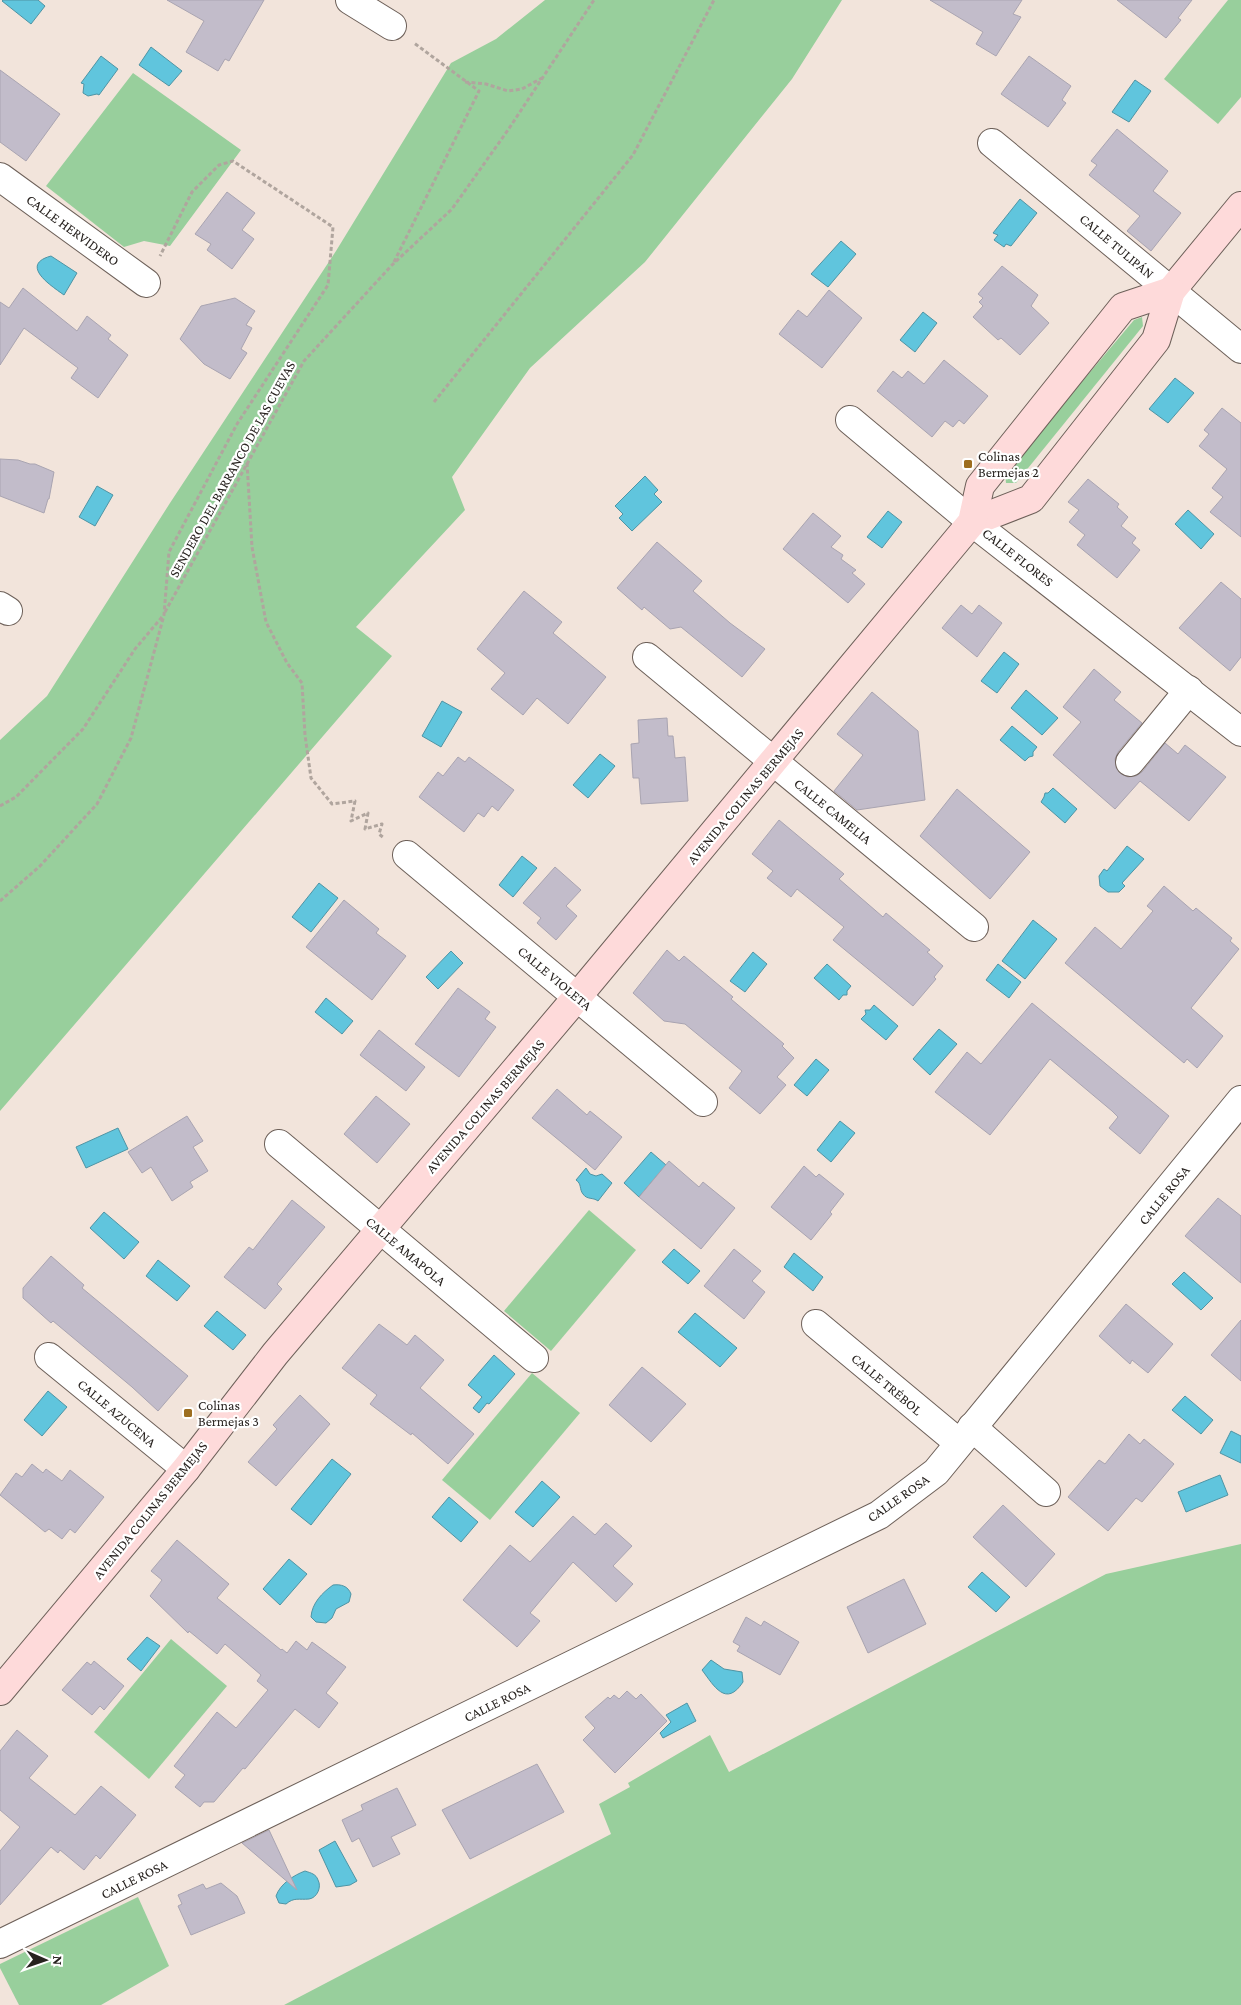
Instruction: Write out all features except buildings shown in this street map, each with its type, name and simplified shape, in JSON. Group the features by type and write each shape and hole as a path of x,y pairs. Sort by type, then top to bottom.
{"street":[{"path":"350,0 392,26"},
{"name":"CALLE TULIPÁN","path":"992,143 1241,349"},
{"name":"CALLE HERVIDERO","path":"0,177 146,283"},
{"name":"AVENIDA COLINAS BERMEJAS","path":"972,522 1031,499 1156,340 1171,291 1241,206"},
{"name":"AVENIDA COLINAS BERMEJAS","path":"0,1691 186,1469 275,1354 774,762 972,522 980,486 1123,308 1171,291"},
{"name":"CALLE FLORES","path":"850,420 972,522 1241,732"},
{"name":"CALLE CAMELIA","path":"647,657 974,927"},
{"path":"1130,762 1189,690"},
{"name":"CALLE VIOLETA","path":"406,855 703,1102"},
{"name":"CALLE ROSA","path":"0,1944 879,1515 936,1472 1238,1109"},
{"name":"CALLE AMAPOLA","path":"279,1144 534,1358"},
{"name":"CALLE TRÉBOL","path":"816,1324 966,1435"},
{"name":"CALLE AZUCENA","path":"49,1357 186,1469"},
{"path":"966,1435 1046,1492"}],"path":[{"name":"SENDERO DEL BARRANCO DE LAS CUEVAS","path":"0,806 16,798 83,729 134,649 164,615 304,361 392,265 452,209 543,78 594,0"},
{"path":"434,402 633,155 714,0"},
{"path":"392,26 464,82 479,91 392,265"},
{"path":"464,82 486,84 508,91 522,90 543,78"},
{"path":"0,901 40,866 97,804 131,738 164,615 170,552 237,424 328,285 333,227 233,161 219,165 192,192 146,283"},
{"path":"247,463 252,547 266,622 287,663 302,683 305,735 311,778 332,804 355,801 351,821 368,813 364,830 382,824 379,834"}],"green space":[{"path":"545,0 842,0 792,79 645,262 530,368 452,477 465,510 356,627 392,656 0,1111 0,740 47,696 170,503 336,251 451,63 496,39"},
{"path":"1228,0 1241,0 1241,97 1218,124 1164,79"},
{"path":"133,73 241,150 170,246 144,241 124,247 46,186"},
{"path":"1142,317 1143,326 1016,483 1006,483 1005,473 1134,320"},
{"path":"589,1210 636,1250 551,1351 504,1311"},
{"path":"532,1373 580,1413 490,1520 442,1480"},
{"path":"1241,1544 1241,2005 284,2005 611,1834 599,1804 630,1787 628,1783 710,1735 729,1772 1106,1574"},
{"path":"171,1639 227,1686 149,1779 94,1732"},
{"path":"138,1897 169,1966 101,2005 19,2005 0,1968 0,1964"}],"water":[{"path":"3,0 38,0 45,6 31,24"},
{"path":"151,47 182,71 169,86 139,65"},
{"path":"101,56 118,69 99,95 88,96 83,93 84,84 81,83"},
{"path":"1135,80 1151,91 1129,122 1112,112"},
{"path":"1020,199 1037,213 1011,246 1006,244 1004,247 994,240 998,235 993,233"},
{"path":"841,241 856,254 828,287 811,274"},
{"path":"51,256 77,273 64,295 46,282 38,270 38,265 42,260"},
{"path":"923,312 937,323 915,352 900,340"},
{"path":"1175,378 1194,393 1168,423 1149,409"},
{"path":"645,476 658,490 654,494 662,502 632,531 619,518 623,514 615,506"},
{"path":"97,486 113,495 95,526 79,517"},
{"path":"1188,510 1214,534 1201,549 1175,524"},
{"path":"888,511 902,522 882,548 867,537"},
{"path":"1004,652 1019,664 997,693 981,681"},
{"path":"1026,690 1058,718 1042,735 1011,708"},
{"path":"442,701 462,712 441,747 422,736"},
{"path":"1012,726 1037,747 1033,752 1033,756 1025,761 1000,740"},
{"path":"600,754 615,766 588,798 573,785"},
{"path":"1053,788 1077,809 1065,823 1041,802 1045,793 1048,793"},
{"path":"1127,846 1144,859 1122,883 1125,886 1119,892 1108,892 1100,886 1099,876 1104,869 1107,871"},
{"path":"522,856 537,868 513,897 499,885"},
{"path":"319,883 338,898 311,932 292,917"},
{"path":"1033,920 1057,939 1025,979 1002,961"},
{"path":"451,951 463,963 438,989 426,977"},
{"path":"753,952 767,964 745,992 730,981"},
{"path":"827,964 851,986 847,991 847,995 843,995 839,1000 814,978"},
{"path":"998,964 1021,982 1009,998 986,980"},
{"path":"326,998 353,1021 342,1034 315,1012"},
{"path":"874,1005 898,1026 886,1040 861,1019 866,1014 865,1010 870,1010"},
{"path":"939,1029 957,1044 930,1075 913,1059"},
{"path":"816,1059 829,1070 807,1096 794,1085"},
{"path":"840,1121 855,1133 831,1162 817,1150"},
{"path":"118,1128 128,1149 86,1168 76,1147"},
{"path":"651,1152 666,1165 639,1197 624,1183"},
{"path":"586,1168 590,1174 596,1176 602,1174 612,1183 598,1201 585,1196 576,1180"},
{"path":"104,1212 139,1242 124,1259 90,1228"},
{"path":"674,1249 700,1271 688,1284 662,1262"},
{"path":"794,1253 823,1277 813,1291 784,1267"},
{"path":"158,1260 190,1286 177,1301 146,1276"},
{"path":"1184,1272 1213,1298 1201,1310 1172,1284"},
{"path":"217,1311 246,1335 233,1350 204,1326"},
{"path":"695,1313 737,1348 720,1367 678,1332"},
{"path":"494,1355 515,1374 479,1413 473,1408 482,1397 468,1385"},
{"path":"48,1391 67,1407 42,1436 24,1420"},
{"path":"1185,1396 1213,1420 1201,1434 1172,1410"},
{"path":"1231,1431 1241,1436 1241,1463 1220,1453"},
{"path":"332,1459 351,1474 311,1525 291,1509"},
{"path":"1220,1475 1228,1495 1186,1512 1178,1492"},
{"path":"542,1481 560,1497 533,1527 515,1512"},
{"path":"449,1497 478,1522 461,1542 432,1517"},
{"path":"289,1559 307,1574 280,1605 263,1589"},
{"path":"982,1572 1010,1597 996,1612 968,1587"},
{"path":"333,1585 341,1585 348,1589 351,1594 349,1602 336,1609 332,1618 326,1623 316,1622 311,1617 313,1607 321,1595"},
{"path":"147,1637 160,1646 141,1671 127,1659"},
{"path":"711,1660 724,1669 742,1672 743,1682 737,1690 726,1694 716,1688 702,1670"},
{"path":"687,1703 696,1721 663,1738 660,1733 671,1722 666,1715"},
{"path":"335,1841 357,1881 350,1885 336,1887 319,1850"},
{"path":"305,1871 317,1878 319,1889 316,1894 309,1899 294,1900 286,1904 279,1903 276,1896 284,1884"}],"place":[{"name":"Colinas Bermejas 2","path":"968,464"},
{"name":"Colinas Bermejas 3","path":"188,1413"}]}
